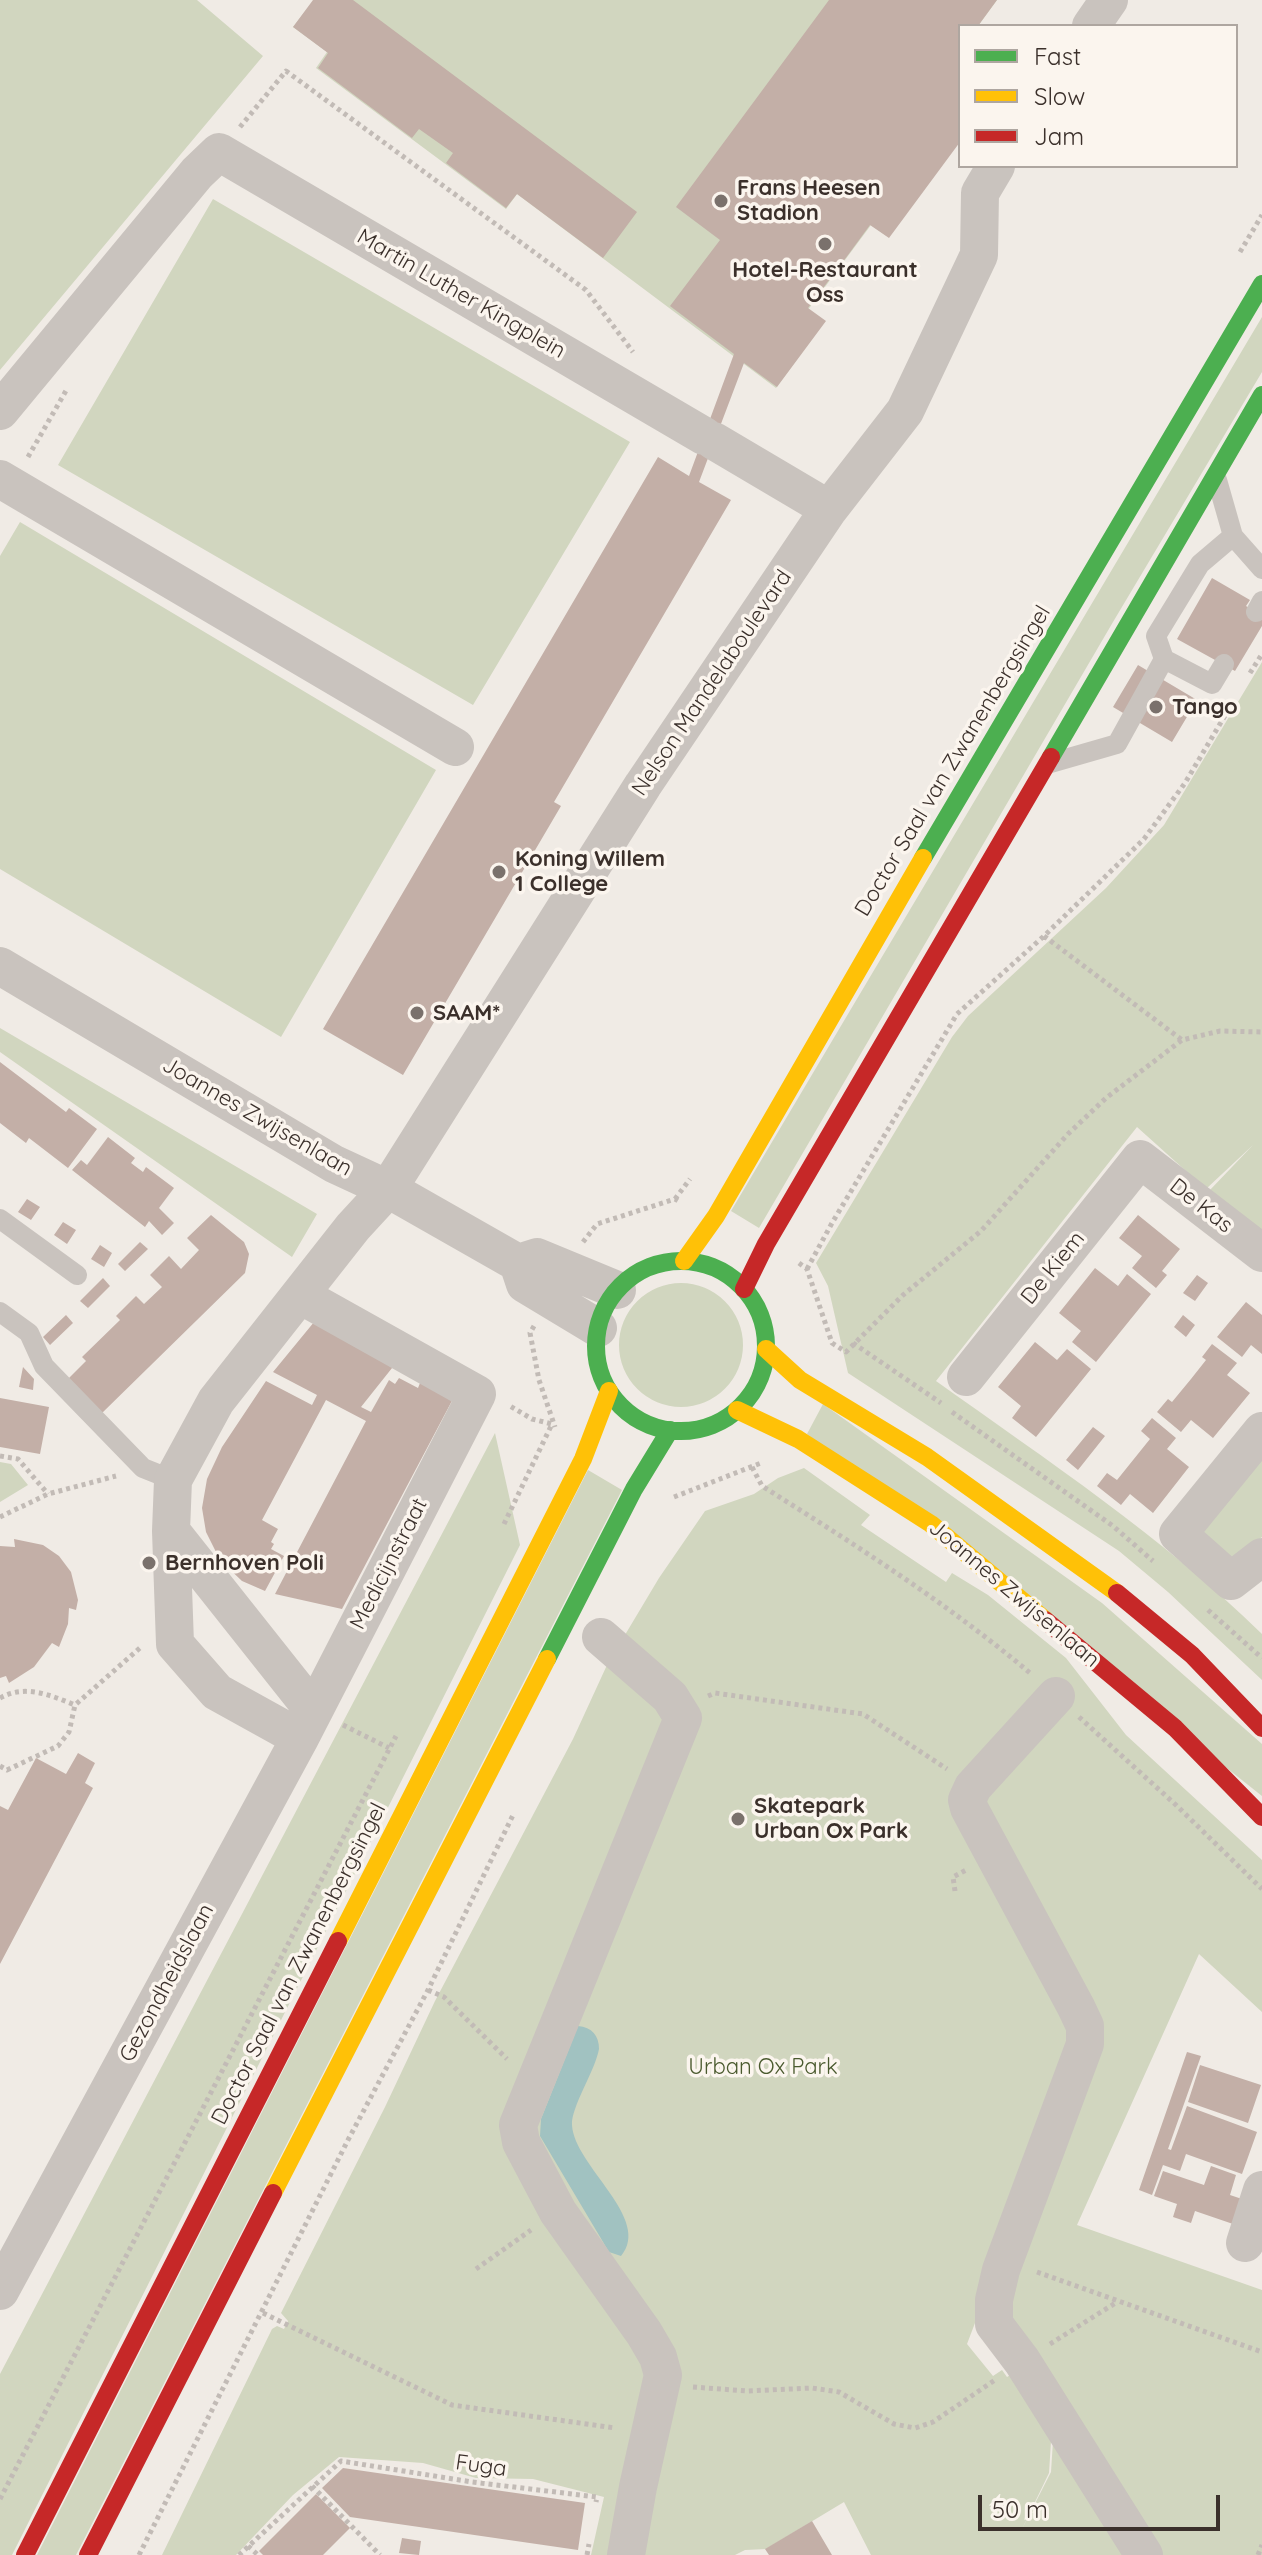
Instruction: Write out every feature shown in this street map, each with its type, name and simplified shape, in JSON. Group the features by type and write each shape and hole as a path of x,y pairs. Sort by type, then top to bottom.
{"main road":[{"name":"Doctor Saal van Zwanenbergsingel","path":"684,1261 716,1216 846,988 1262,284"},
{"path":"744,1289 766,1244 1262,395"},
{"path":"684,1261 706,1265 727,1274 744,1289 761,1317 766,1349 758,1383 737,1410 706,1427 670,1430 636,1418 621,1406 609,1391 597,1361 598,1328 608,1301 617,1290 647,1268 684,1261"},
{"path":"766,1349 775,1360 811,1385 925,1455 1073,1560 1183,1647 1262,1728"},
{"name":"Doctor Saal van Zwanenbergsingel","path":"25,2555 583,1459 609,1391"},
{"name":"Joannes Zwijsenlaan","path":"737,1410 798,1439 931,1524 1175,1728 1262,1817"},
{"path":"88,2555 634,1489 670,1430"}],"street":[{"path":"1092,24 1109,0"},
{"path":"0,411 197,173 219,152"},
{"name":"Martin Luther Kingplein","path":"219,152 829,509"},
{"name":"Nelson Mandelaboulevard","path":"388,1189 643,785 829,509 905,411 979,255 980,193 995,168"},
{"path":"0,479 455,747"},
{"name":"Joannes Zwijsenlaan","path":"0,966 334,1164 388,1189 518,1263 525,1284 598,1328"},
{"name":"De Kas","path":"1140,1159 1262,1253"},
{"name":"De Kiem","path":"966,1377 1140,1159"},
{"path":"307,1724 217,1692 175,1644 171,1531 158,1474 353,1227 388,1189"},
{"name":"Joannes Zwijsenlaan","path":"518,1263 537,1257 617,1290"},
{"path":"300,1295 477,1394"},
{"name":"Medicijnstraat","path":"307,1724 477,1394"},
{"path":"1262,1431 1178,1534 1231,1581 1262,1557"},
{"path":"171,1531 307,1724"},
{"path":"601,1637 670,1697 683,1718 518,2125 521,2142 558,2212 654,2349 664,2383 638,2487 626,2555"},
{"path":"1056,1696 973,1787 967,1800 1086,2031 1085,2044 1006,2257 994,2300 994,2324 1022,2361 1144,2555"},
{"name":"Gezondheidslaan","path":"0,2291 10,2249 307,1724"},
{"path":"1245,2243 1262,2190"}],"lane":[{"path":"1215,474 1233,536 1262,569"},
{"path":"1224,664 1212,684 1164,659 1156,636 1200,564 1233,536"},
{"path":"1048,764 1117,744 1164,659"},
{"path":"0,1219 77,1275"},
{"path":"0,1312 29,1333 44,1366 158,1474"}],"path":[{"path":"219,152 286,71 586,290 634,353"},
{"path":"1247,680 1262,654"},
{"path":"807,1269 957,1014 1044,936 1144,839 1185,783 1239,693"},
{"path":"1044,936 1182,1040"},
{"path":"832,1343 846,1352 903,1295 981,1231 1096,1107 1182,1040 1220,1031 1262,1032"},
{"path":"853,1343 1113,1526 1156,1564"},
{"path":"477,1394 488,1395 532,1419 552,1424"},
{"path":"0,1456 18,1459 48,1494"},
{"path":"752,1467 762,1486 878,1559 996,1644 1176,1805 1262,1889"},
{"path":"0,1517 48,1494 158,1474"},
{"path":"669,1507 675,1497"},
{"path":"1199,1602 1262,1658"},
{"path":"0,1766 7,1770 58,1746 69,1732 75,1705 149,1639 175,1644"},
{"path":"0,1698 14,1691 44,1693 75,1705"},
{"path":"683,1718 715,1693 819,1711 863,1714 973,1787"},
{"name":"Doctor Saal van Zwanenbergsingel","path":"0,2499 389,1748 307,1724"},
{"path":"139,2555 348,2140 428,1990 518,1806"},
{"path":"428,1990 444,1997 534,2084"},
{"path":"476,2269 511,2245"},
{"path":"1006,2257 1014,2264 1262,2352"},
{"path":"664,2383 707,2390 812,2388 839,2392 894,2424 915,2428 933,2422 1022,2361 1117,2302"},
{"path":"263,2313 452,2405 651,2433"},
{"name":"Fuga","path":"239,2555 341,2461 472,2482 597,2497 595,2511"},
{"path":"312,2486 380,2555"},
{"path":"587,2555 590,2540"},
{"path":"1258,2555 1262,2545"},
{"path":"248,2546 258,2555"}],"green space":[{"path":"0,0 197,0 263,56 0,370"},
{"name":"Frans Heesen Stadion","path":"314,0 997,0 979,24 958,24 958,144 888,237 871,225 787,338 803,351 776,388 517,194 506,209 316,68 327,52 293,27"},
{"path":"213,199 630,442 473,705 58,465"},
{"path":"1262,317 1262,372 759,1228 731,1211"},
{"path":"20,522 436,770 281,1037 0,869 0,556"},
{"path":"1262,662 1262,1234 1209,1191 1253,1145 1206,1189 1137,1127 936,1381 1145,1532 1224,1599 1262,1634 1262,1680 1119,1551 848,1373 828,1286 816,1263 952,1037 968,1016 1106,888 1164,825"},
{"path":"0,1028 317,1214 292,1257 0,1052"},
{"path":"681,1283 705,1288 725,1301 738,1321 743,1345 738,1369 725,1389 705,1402 681,1407 657,1402 637,1389 624,1369 619,1345 624,1321 637,1301 657,1288"},
{"path":"823,1404 1102,1603 1262,1744 1262,1796 807,1434"},
{"path":"495,1433 520,1545 12,2555 0,2555 0,2374"},
{"path":"1262,1445 1262,1537 1233,1559 1195,1529"},
{"path":"0,1462 11,1464 28,1485 0,1502"},
{"name":"Urban Ox Park","path":"804,1468 870,1515 861,1525 946,1582 952,1573 988,1595 1066,1658 1126,1735 1262,1860 1262,2012 1199,1954 1077,2225 1262,2290 1262,2555 871,2555 844,2502 766,2549 745,2550 735,2555 591,2555 604,2497 533,2479 476,2478 423,2463 339,2457 293,2495 236,2555 162,2555 272,2329 277,2326 284,2329 288,2321 281,2313 435,2001 573,1739 607,1665 659,1578 705,1511 754,1494 778,1478","holes":["986,2294 1054,2425 1051,2472 1022,2529 1049,2473 1052,2426 1018,2370 1007,2377 1002,2370 993,2376 967,2344"]},
{"path":"588,1470 622,1490 76,2555 37,2555"}],"water":[{"path":"578,2026 594,2033 599,2049 575,2109 572,2125 585,2158 620,2209 627,2226 628,2241 621,2256 609,2252 540,2136 541,2119"}],"building":[{"path":"313,0 353,0 637,212 603,258 517,194 506,208 446,163 453,153 419,129 412,138 318,68 328,53 293,27"},
{"path":"829,0 997,0 979,24 958,24 958,145 889,238 870,225 808,308 826,321 777,387 744,363 699,482 731,500 554,802 561,806 403,1075 323,1029 658,457 689,476 734,354 670,306 720,240 676,207"},
{"path":"1212,578 1250,600 1246,606 1262,616 1262,626 1235,671 1177,639"},
{"path":"1138,665 1197,700 1172,742 1113,707"},
{"path":"0,1062 66,1112 69,1108 97,1129 68,1168 29,1138 26,1143 0,1123"},
{"path":"108,1137 135,1158 131,1163 143,1172 146,1167 174,1188 159,1208 174,1223 162,1235 149,1221 145,1227 72,1170 81,1160 87,1165"},
{"path":"27,1199 40,1207 31,1220 18,1212"},
{"path":"211,1215 244,1242 249,1254 245,1273 101,1414 68,1379 86,1361 82,1357 120,1320 116,1316 136,1296 144,1304 162,1287 150,1275 169,1256 181,1269 199,1250 187,1238"},
{"path":"1138,1215 1180,1249 1162,1271 1167,1275 1156,1288 1132,1268 1142,1256 1119,1238"},
{"path":"63,1222 76,1230 67,1244 54,1235"},
{"path":"140,1242 148,1249 125,1271 118,1264"},
{"path":"100,1245 112,1253 104,1267 91,1259"},
{"path":"1095,1268 1118,1286 1127,1274 1151,1294 1096,1362 1072,1342 1081,1331 1059,1313"},
{"path":"1197,1275 1208,1283 1195,1301 1183,1293"},
{"path":"103,1278 110,1286 88,1308 80,1301"},
{"path":"1246,1302 1262,1315 1262,1354 1251,1345 1242,1357 1217,1337"},
{"path":"66,1315 73,1323 50,1345 43,1337"},
{"path":"1183,1315 1195,1325 1186,1337 1174,1327"},
{"path":"319,1316 396,1363 361,1407 371,1412 389,1380 395,1384 399,1378 418,1388 420,1383 454,1397 342,1609 275,1594 366,1421 326,1400 262,1520 278,1529 271,1549 284,1556 265,1591 242,1581 220,1560 206,1532 202,1508 207,1479 222,1447 266,1381 312,1405 317,1395 273,1372"},
{"path":"1035,1342 1057,1360 1067,1349 1091,1369 1036,1437 1012,1418 1021,1406 998,1387"},
{"path":"1212,1344 1237,1363 1227,1375 1250,1393 1213,1438 1191,1420 1181,1432 1157,1412 1168,1399 1172,1402 1191,1379 1206,1360 1202,1357"},
{"path":"23,1367 34,1379 33,1390 19,1387"},
{"path":"0,1398 49,1407 40,1454 0,1447"},
{"path":"1152,1418 1176,1438 1167,1449 1189,1467 1153,1513 1130,1494 1121,1505 1097,1486 1107,1473 1117,1480 1150,1439 1141,1431"},
{"path":"1093,1427 1105,1436 1078,1470 1066,1460"},
{"path":"14,1539 43,1545 59,1556 71,1572 78,1600 76,1610 69,1608 68,1624 59,1647 52,1643 34,1667 9,1683 6,1676 0,1678 0,1546 15,1547"},
{"path":"78,1753 95,1763 85,1783 93,1788 0,1964 0,1806 8,1810 36,1758 66,1774"},
{"path":"1187,2052 1201,2056 1168,2149 1171,2150 1187,2106 1257,2132 1242,2174 1186,2154 1180,2171 1163,2165 1152,2195 1139,2190"},
{"path":"1200,2065 1261,2085 1248,2123 1188,2102"},
{"path":"1211,2166 1236,2175 1230,2195 1242,2199 1233,2224 1195,2211 1191,2223 1173,2217 1177,2204 1154,2196 1163,2171 1204,2185"},
{"path":"343,2468 585,2503 578,2550 350,2517 322,2488"},
{"path":"316,2494 350,2528 323,2555 263,2555 259,2551"},
{"path":"812,2521 832,2555 769,2555 765,2549"},
{"path":"402,2538 421,2541 419,2555 399,2553"}],"traffic: fast":[{"path":"923,858 1262,284"},
{"path":"1051,757 1262,395"},
{"path":"681,1261 713,1268 741,1286 759,1314 766,1346 759,1378 741,1406 713,1424 681,1431 649,1424 621,1406 603,1378 596,1346 603,1314 621,1286 649,1268 681,1261"},
{"path":"547,1659 634,1489 670,1430"}],"traffic: slow":[{"path":"684,1261 716,1216 923,858"},
{"path":"766,1349 800,1380 927,1457 1117,1593"},
{"path":"338,1941 583,1459 609,1391"},
{"path":"737,1410 798,1439 931,1524 1045,1620"},
{"path":"273,2193 547,1659"}],"traffic: jam":[{"path":"744,1289 766,1244 1051,757"},
{"path":"1117,1593 1192,1655 1262,1728"},
{"path":"1045,1620 1175,1728 1262,1817"},
{"path":"25,2555 338,1941"},
{"path":"88,2555 273,2193"}],"place":[{"name":"Frans Heesen Stadion","path":"721,201"},
{"name":"Hotel-Restaurant Oss","path":"825,244"},
{"name":"Tango","path":"1156,707"},
{"name":"Koning Willem 1 College","path":"499,872"},
{"name":"SAAM*","path":"417,1013"},
{"name":"Bernhoven Poli","path":"149,1563"},
{"name":"Skatepark Urban Ox Park","path":"738,1819"}]}
